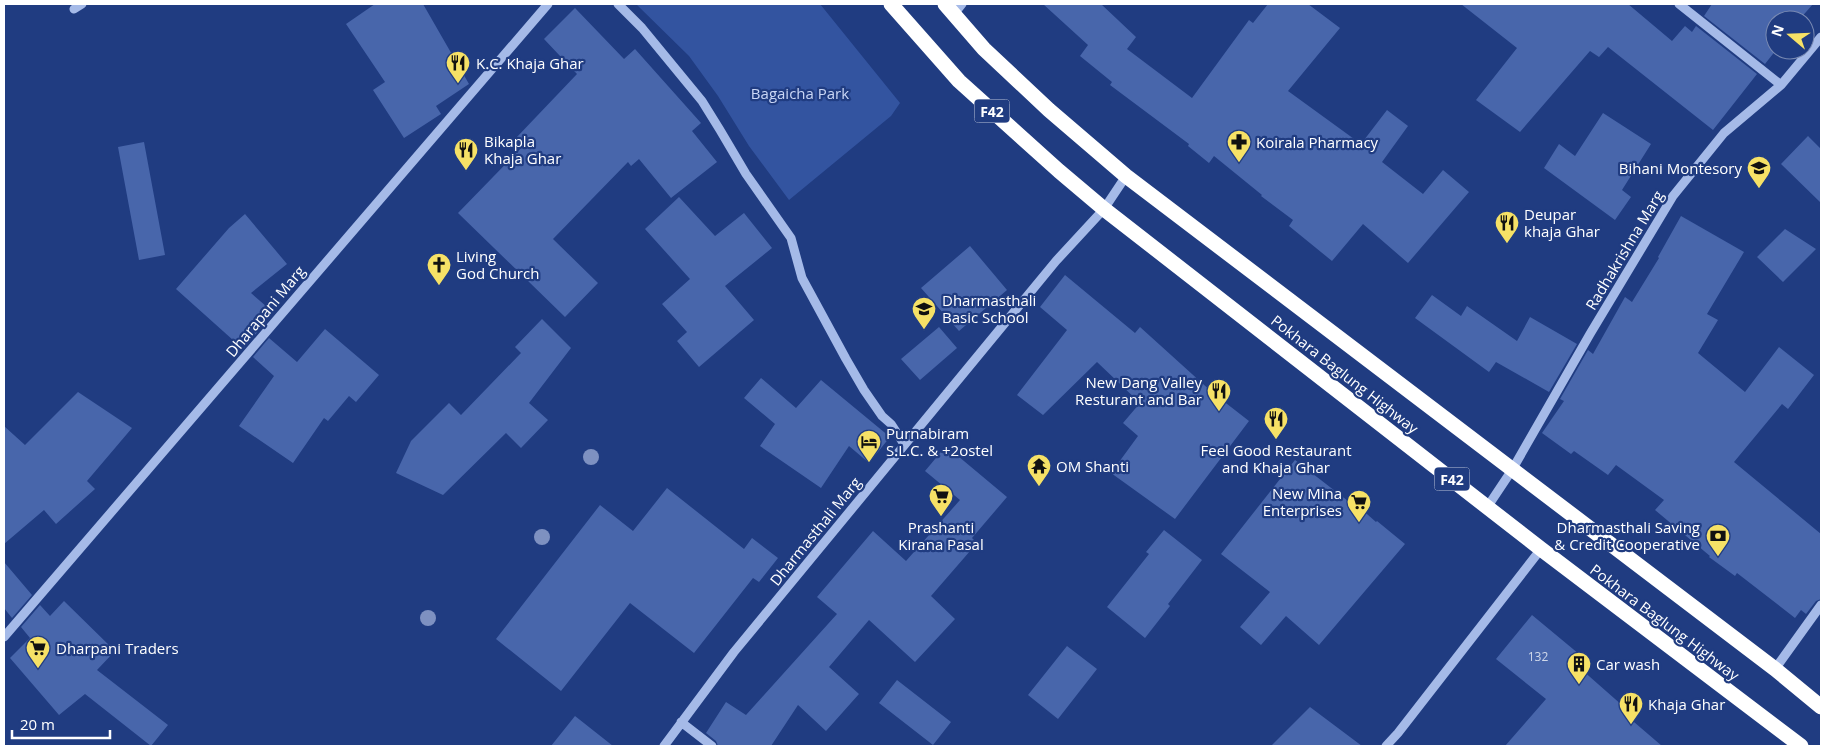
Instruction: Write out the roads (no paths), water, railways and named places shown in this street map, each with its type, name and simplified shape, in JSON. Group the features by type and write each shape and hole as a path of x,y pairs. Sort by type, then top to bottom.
{"highway":[{"name":"Pokhara Baglung Highway","path":"891,4 959,81 1058,171 1104,209 1541,549 1801,746"},
{"name":"Pokhara Baglung Highway","path":"954,7 984,49 1049,110 1126,176 1775,669 1821,707"}],"street":[{"path":"74,10 82,4"},
{"name":"Dharapani Marg","path":"4,637 548,4"},
{"path":"618,4 642,28 702,101 746,174 791,238 802,278 846,359 864,390 904,444"},
{"path":"1679,4 1781,85"},
{"name":"Radhakrishna Marg","path":"1488,506 1512,470 1590,334 1673,196 1724,133 1781,85 1821,37"},
{"name":"Dharmasthali Marg","path":"664,746 734,652 1056,261 1104,209 1126,176"},
{"path":"1386,746 1398,734 1541,549"},
{"path":"1775,669 1821,605"},
{"path":"681,722 712,746"}],"place":[{"name":"K.C. Khaja Ghar","path":"458,84"},
{"name":"Koirala Pharmacy","path":"1239,163"},
{"name":"Bikapla Khaja Ghar","path":"466,171"},
{"name":"Bihani Montesory","path":"1759,189"},
{"name":"Deupar khaja Ghar","path":"1507,244"},
{"name":"Living God Church","path":"439,286"},
{"name":"Dharmasthali Basic School","path":"924,330"},
{"name":"New Dang Valley Resturant and Bar","path":"1219,412"},
{"name":"Feel Good Restaurant and Khaja Ghar","path":"1276,440"},
{"name":"Purnabiram S.L.C. & +2ostel","path":"869,463"},
{"name":"OM Shanti","path":"1039,487"},
{"name":"Prashanti Kirana Pasal","path":"941,517"},
{"name":"New Mina Enterprises","path":"1359,523"},
{"name":"Dharmasthali Saving & Credit Cooperative","path":"1718,557"},
{"name":"Dharpani Traders","path":"38,669"},
{"name":"Car wash","path":"1579,685"},
{"name":"Khaja Ghar","path":"1631,725"}],"park label":[{"name":"Bagaicha Park","path":"800,93"}]}
